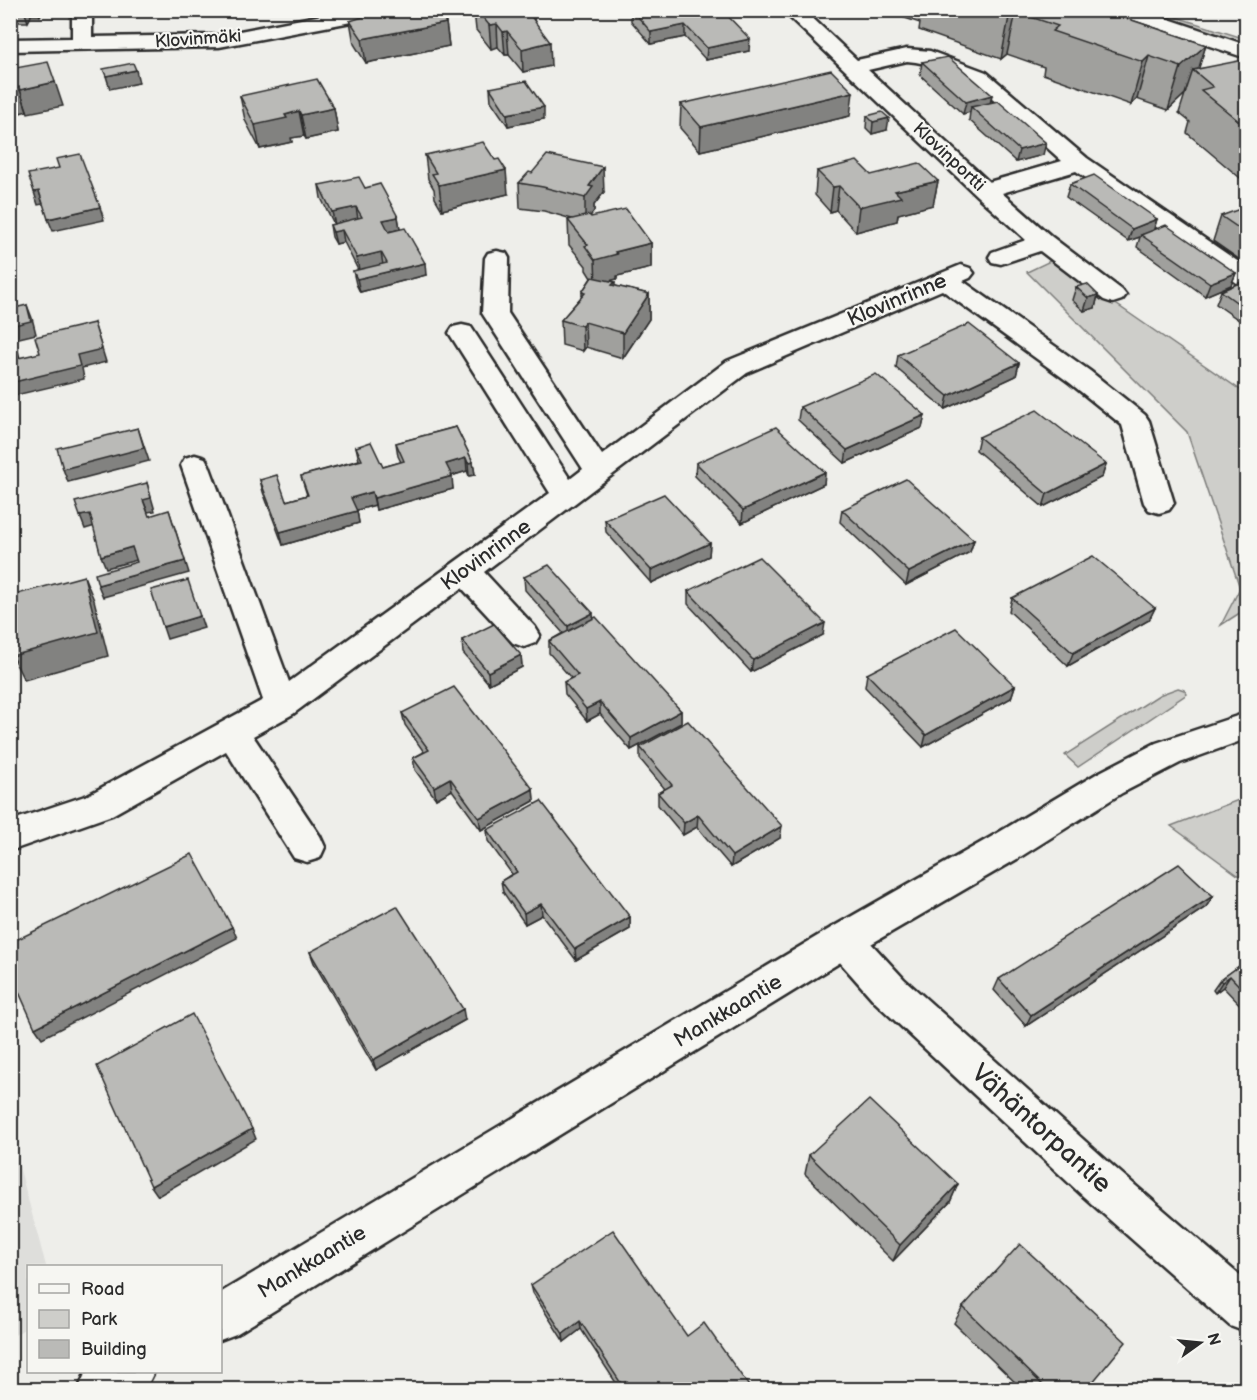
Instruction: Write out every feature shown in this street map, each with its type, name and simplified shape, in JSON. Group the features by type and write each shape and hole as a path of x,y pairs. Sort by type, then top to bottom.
{"street":[{"path":"82,10 82,42"},
{"name":"Klovinmäki","path":"10,45 219,41 383,10"},
{"name":"Klovinportti","path":"792,10 985,191 1043,242 1113,295"},
{"path":"1120,10 1246,52"},
{"path":"853,67 907,55 930,57 978,76 1079,163 1246,278"},
{"path":"985,191 1079,163"},
{"path":"1001,257 1043,242"},
{"path":"497,258 495,313 599,472"},
{"name":"Klovinrinne","path":"10,836 100,805 281,705 599,472 737,367 952,276 1135,421 1159,503"},
{"path":"462,333 566,496"},
{"path":"195,465 281,705"},
{"path":"464,571 524,635"},
{"name":"Mankkaantie","path":"222,1317 844,940 1004,848 1110,783 1167,753 1246,726"},
{"path":"232,732 307,847"},
{"name":"Vähäntorpantie","path":"844,940 890,991 1099,1182 1246,1310"},
{"path":"101,1389 128,1373"}],"shaded area":[{"path":"11,1136 46,1265 27,1265 27,1328 11,1337"}],"green space":[{"path":"1136,11 1157,11 1246,39 1246,43"},
{"path":"1052,260 1246,394 1246,609 1221,625 1240,588 1187,432 1027,272"},
{"path":"1178,688 1187,694 1078,767 1065,755 1159,695"},
{"path":"1246,797 1246,881 1171,826"}],"building":[{"path":"397,10 438,10 446,23 362,39 350,21 372,14"},
{"path":"477,10 530,10 527,11 550,42 522,49 507,31 503,32 497,24 489,25"},
{"path":"632,10 722,10 750,39 707,48 685,25 651,32"},
{"path":"990,10 1102,10 1206,45 1181,67 1149,56 1143,62 1052,31 1058,26 1016,12 1009,17"},
{"path":"948,57 992,95 966,102 922,62"},
{"path":"1243,60 1246,63 1246,127 1201,90 1213,87 1193,70"},
{"path":"48,62 55,82 10,90 10,69"},
{"path":"133,63 136,70 106,76 103,69"},
{"path":"831,70 853,92 701,127 681,104"},
{"path":"317,79 334,108 301,115 299,111 285,115 287,118 255,125 240,96"},
{"path":"526,81 544,107 507,114 490,88"},
{"path":"998,101 1046,143 1019,150 971,107"},
{"path":"882,112 889,118 873,122 867,116"},
{"path":"483,142 495,160 499,159 506,170 439,185 432,174 436,173 425,155"},
{"path":"80,154 100,207 48,219 39,191 34,192 28,174 59,168 56,159"},
{"path":"547,155 603,167 589,186 593,187 585,198 519,183 529,172 532,173"},
{"path":"857,161 871,175 919,163 938,181 895,191 901,197 859,207 839,186 833,187 817,171"},
{"path":"1094,175 1157,219 1132,229 1070,184"},
{"path":"359,177 365,188 380,184 398,217 383,220 389,232 405,228 425,263 357,279 353,271 387,263 381,252 357,258 342,230 333,232 330,225 362,217 356,207 332,212 319,185"},
{"path":"1246,208 1246,233 1221,216"},
{"path":"626,209 651,243 615,252 617,254 595,260 585,246 588,245 568,220"},
{"path":"1166,225 1236,273 1210,283 1141,235"},
{"path":"592,277 615,282 612,285 649,294 623,333 585,322 582,326 561,320 585,293 582,292"},
{"path":"1246,280 1246,309 1221,291"},
{"path":"1087,284 1098,295 1088,298 1076,287"},
{"path":"27,305 31,321 10,326 10,309"},
{"path":"94,323 102,349 77,355 80,366 10,383 10,328 18,358 40,353 35,337"},
{"path":"969,324 1019,363 948,396 898,355"},
{"path":"876,374 925,415 847,450 800,407"},
{"path":"1037,410 1106,464 1047,494 979,437"},
{"path":"456,427 473,462 468,463 466,458 446,464 452,476 374,498 372,492 351,498 357,511 280,532 260,480 277,475 286,501 308,495 301,476 362,460 356,447 371,442 383,467 404,461 396,443"},
{"path":"776,427 825,472 743,510 696,463"},
{"path":"138,428 144,448 63,469 57,448"},
{"path":"906,479 974,540 909,572 842,510"},
{"path":"147,483 151,498 143,500 149,516 169,510 185,561 98,585 95,574 137,562 132,547 101,556 90,514 80,516 75,502"},
{"path":"664,494 710,543 651,570 605,520"},
{"path":"1093,556 1155,608 1073,653 1012,598"},
{"path":"759,557 825,623 753,660 688,591"},
{"path":"549,565 593,613 568,626 524,577"},
{"path":"84,576 98,632 12,656 10,596"},
{"path":"188,580 200,616 163,627 151,590"},
{"path":"596,617 681,711 631,738 600,702 586,709 564,682 578,675 549,641"},
{"path":"494,624 521,655 488,672 462,640"},
{"path":"956,628 1015,686 926,735 867,674"},
{"path":"454,687 533,789 479,818 450,778 434,787 413,758 429,750 402,713"},
{"path":"688,721 782,826 732,856 698,815 684,823 658,793 672,785 640,747"},
{"path":"541,801 630,917 575,949 541,904 524,913 501,881 517,872 487,830"},
{"path":"192,854 232,927 35,1028 10,972 10,943"},
{"path":"1179,864 1213,896 1031,1015 999,979"},
{"path":"397,906 463,1009 373,1060 310,952"},
{"path":"1246,961 1246,993 1230,976 1222,982 1220,980"},
{"path":"192,1014 252,1129 151,1186 97,1066"},
{"path":"869,1100 958,1184 900,1245 809,1155"},
{"path":"613,1230 687,1336 704,1323 751,1389 632,1389 627,1381 622,1385 580,1321 563,1334 531,1285"},
{"path":"1020,1244 1126,1342 1087,1389 1047,1389 963,1307"}]}
